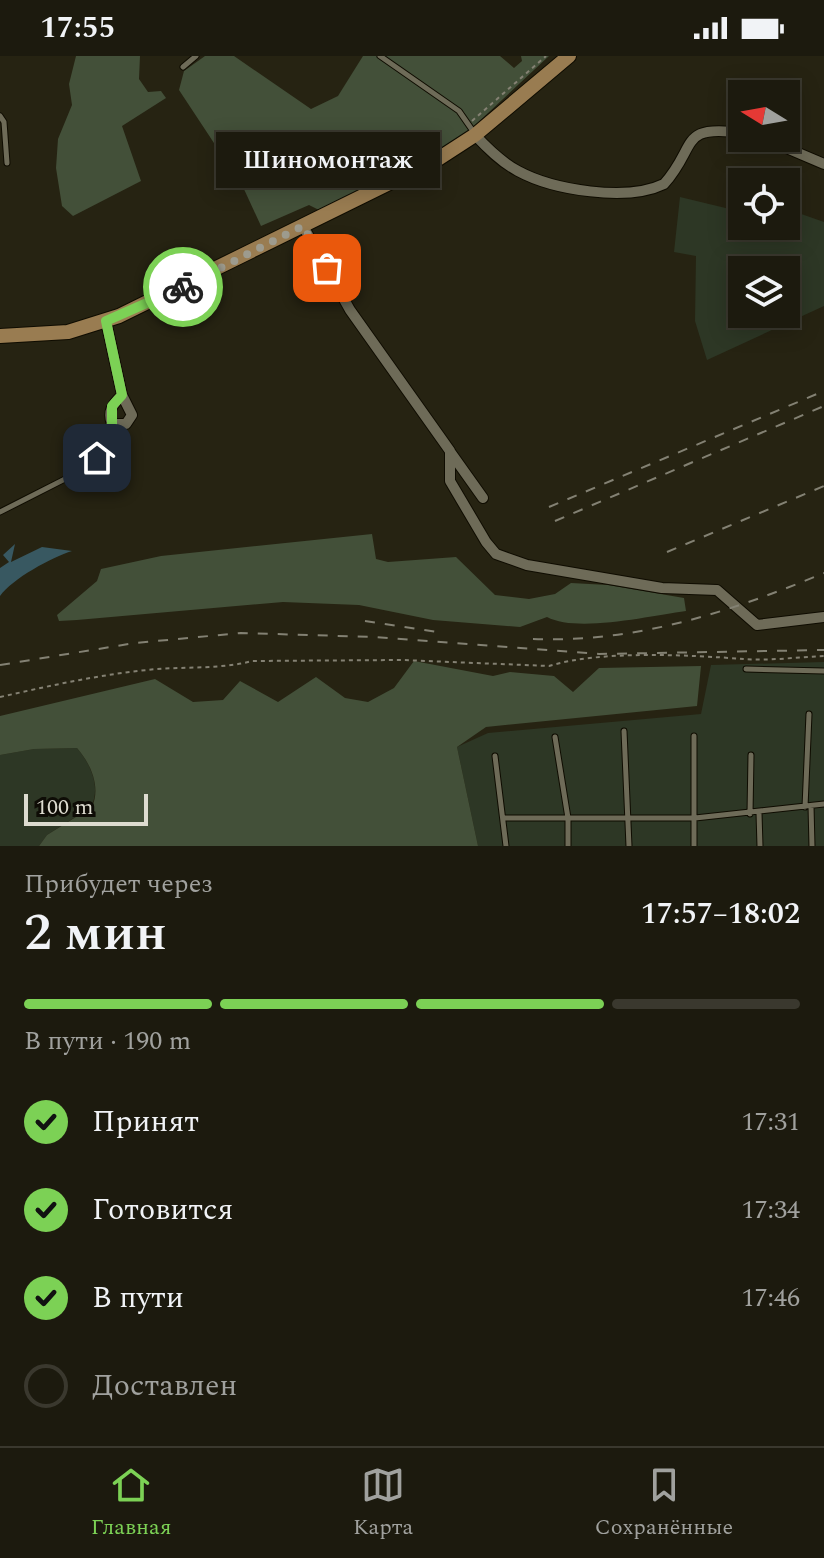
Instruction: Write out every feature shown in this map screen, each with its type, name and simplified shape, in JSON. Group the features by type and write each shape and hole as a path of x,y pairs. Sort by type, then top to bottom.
{"street":[{"path":"0,336 59,333 106,321 303,226 438,159 472,129 569,56"},
{"path":"472,129 502,161 537,179 607,192 664,184 694,137 705,129 728,131"},
{"path":"796,152 824,164"},
{"path":"303,226 350,310 483,498"},
{"path":"106,321 122,395 132,415 126,424 112,424 112,406 122,395"},
{"path":"450,451 450,481 486,542 496,554 512,562 662,588 717,590 757,625 824,617"}],"lane":[{"path":"183,67 196,56"},
{"path":"380,56 459,111 472,129"},
{"path":"0,116 4,122 7,163"},
{"path":"0,512 65,479 97,458 112,424"},
{"path":"746,669 824,671"},
{"path":"809,714 808,806 812,846"},
{"path":"624,731 629,846"},
{"path":"694,736 694,846"},
{"path":"555,737 568,818 568,846"},
{"path":"750,814 751,755"},
{"path":"495,756 505,818 506,846"},
{"path":"505,818 695,818 824,804"},
{"path":"759,813 760,846"}],"path":[{"path":"472,129 546,56"},
{"path":"0,697 101,675 172,667 228,667 252,661 402,660 549,666 569,660 601,657 745,659 824,656"}],"green space":[{"path":"76,56 140,56 139,79 148,92 161,91 166,98 122,126 141,181 73,216 62,206 56,168 58,139 72,105 69,84"},
{"path":"205,56 234,56 311,109 338,96 363,56 500,56 514,68 522,61 521,56 549,56 459,140 321,211 309,205 261,226 243,187 179,90 184,71"},
{"path":"680,197 728,209 728,240 800,240 800,214 824,222 824,306 800,317 800,256 728,256 728,328 776,328 707,360 695,321 696,256 674,252"},
{"path":"372,534 376,559 388,562 456,557 495,595 529,599 555,594 571,583 608,585 684,598 686,611 576,624 547,617 520,627 433,620 359,605 283,602 77,620 59,621 57,615 97,581 101,569 161,556"},
{"path":"414,661 493,676 510,672 554,676 573,692 599,668 701,666 697,706 486,727 457,747 478,846 39,846 47,835 92,807 95,784 87,761 77,748 34,749 0,755 0,716 155,679 193,702 223,700 240,681 278,702 316,677 345,698 368,702 394,688"},
{"path":"824,662 824,846 478,846 457,747 488,733 701,714 711,665"},
{"path":"77,748 95,784 91,807 47,835 39,846 0,846 0,755 34,749"}],"water":[{"path":"15,544 11,562 42,547 72,551 33,569 0,596 0,568 9,562 3,555"}],"railway":[{"path":"549,507 824,391"},
{"path":"555,521 824,406"},
{"path":"667,552 824,486"},
{"path":"533,639 609,636 682,622 824,573"},
{"path":"365,621 437,632"},
{"path":"0,665 135,643 241,633 374,637 599,654 824,650"}],"way so far":[{"path":"183,287 303,226 327,268"}],"place":[{"name":"Шиномонтаж","path":"327,268"}],"route":[{"path":"97,458 103,452 112,424 109,416 112,406 122,395 106,321 183,287"}]}
